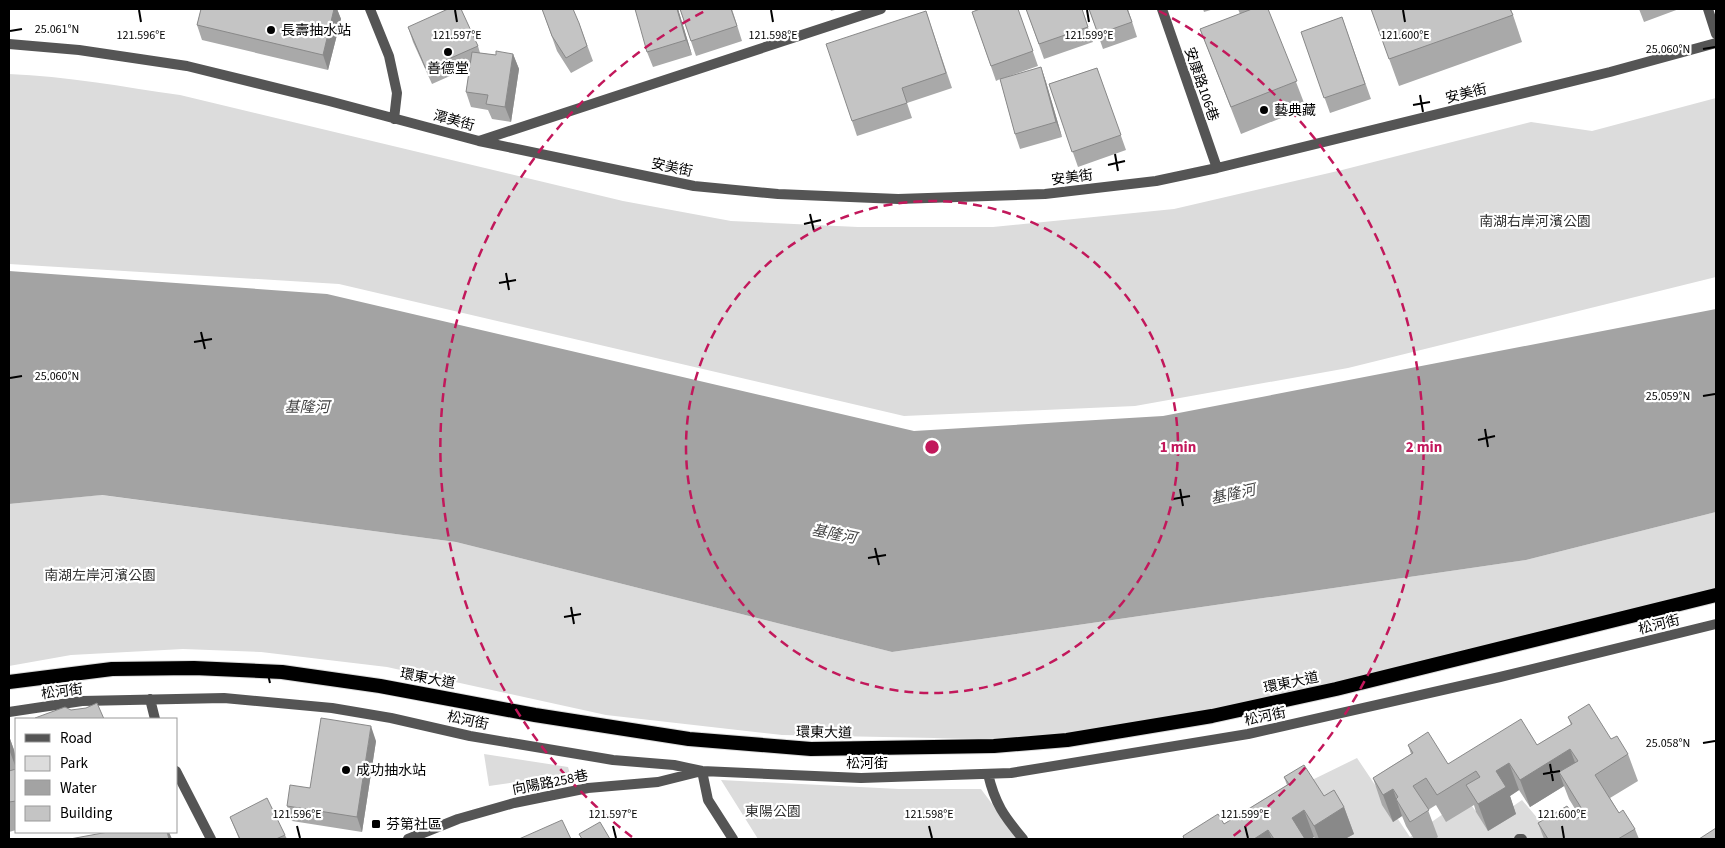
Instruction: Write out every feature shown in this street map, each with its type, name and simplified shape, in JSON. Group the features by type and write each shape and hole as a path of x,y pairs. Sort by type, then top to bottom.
{"highway":[{"name":"環東大道","path":"9,682 62,674 116,670 285,673 380,687 531,715 709,741 814,748 999,747 1107,736 1215,717 1337,690 1716,595"}],"street":[{"path":"370,9 389,56 397,93 394,119"},
{"name":"潭美街","path":"9,44 79,50 187,66 479,141 881,9"},
{"name":"安康路106巷","path":"1162,9 1216,168"},
{"path":"1708,9 1716,34"},
{"name":"安美街","path":"479,141 694,186 778,194 898,199 1045,194 1156,181 1216,168 1600,74 1716,43"},
{"name":"松河街","path":"9,712 82,701 150,698 224,698 332,708 391,718 489,739 613,760 674,765 702,771 861,778 1012,773 1248,734 1500,677 1716,624"},
{"path":"150,698 155,718"},
{"path":"702,771 708,800 733,839"},
{"name":"向陽路258巷","path":"408,839 458,819 514,803 588,788 674,779 702,771"},
{"path":"988,774 993,795 1006,819 1023,839"},
{"path":"178,775 211,839"}],"green space":[{"name":"南湖右岸河濱公園","path":"9,74 73,79 180,95 623,201 731,221 858,227 993,227 1174,209 1342,170 1531,122 1592,131 1716,98 1716,277 1348,368 1135,406 904,416 339,284 9,264"},
{"name":"南湖左岸河濱公園","path":"101,495 456,542 892,652 1526,560 1716,512 1716,592 1256,702 1115,729 986,739 782,735 606,715 387,667 261,652 183,649 71,655 9,666 9,504"},
{"path":"484,754 568,767 570,774 489,786"},
{"path":"1357,758 1410,837 1466,798 1486,825 1522,800 1555,839 1330,839 1310,781"},
{"name":"東陽公園","path":"721,780 899,789 981,789 1018,839 758,839"}],"water":[{"name":"基隆河","path":"9,271 327,294 914,431 1163,416 1716,309 1716,512 1526,560 892,652 456,542 102,495 9,504"}],"building":[{"name":"長壽抽水站","path":"201,9 334,9 323,55 197,25"},
{"name":"善德堂","path":"448,9 461,9 478,46 426,69 408,27"},
{"path":"542,9 573,9 587,46 566,58 552,36"},
{"path":"635,9 677,9 686,40 647,52"},
{"path":"680,9 731,9 737,26 691,41"},
{"path":"980,9 1018,9 1033,51 991,66 972,12"},
{"path":"1026,9 1082,9 1088,27 1039,44"},
{"path":"1089,9 1127,9 1132,22 1098,34"},
{"path":"1252,9 1268,9 1297,81 1231,107 1200,29"},
{"path":"1371,9 1510,9 1513,15 1389,59"},
{"path":"926,11 946,73 902,88 907,103 852,121 826,44"},
{"path":"1342,17 1365,84 1324,98 1301,32"},
{"path":"496,51 513,54 505,107 486,104 488,95 466,92 472,52 496,55"},
{"path":"1041,67 1056,122 1015,134 1000,79"},
{"path":"1097,68 1121,135 1072,152 1049,84"},
{"path":"97,703 104,718 35,718 65,707 71,710 86,708"},
{"path":"1589,704 1611,739 1617,736 1628,754 1595,775 1619,813 1623,810 1635,829 1618,839 1548,839 1538,823 1567,806 1576,819 1585,814 1559,772 1578,761 1570,749 1520,780 1509,763 1496,771 1506,787 1478,804 1466,785 1480,777 1476,771 1437,795 1426,778 1413,786 1429,810 1410,822 1396,799 1398,797 1393,789 1383,795 1373,778 1413,753 1408,745 1428,732 1448,764 1521,719 1537,745 1572,724 1568,717"},
{"name":"成功抽水站","path":"321,718 371,726 357,817 287,806 290,785 310,788"},
{"path":"1304,765 1324,796 1334,790 1344,807 1314,826 1304,810 1292,818 1305,839 1274,839 1268,830 1254,839 1184,839 1183,836 1218,814 1224,824 1289,784 1284,777"},
{"path":"15,769 15,801 9,802 9,771"},
{"path":"267,798 285,835 276,839 240,839 230,817"},
{"path":"562,820 571,839 519,839"},
{"path":"600,822 610,839 582,839 579,834"},
{"path":"1716,828 1716,839 1699,839"},
{"path":"103,833 167,833 169,839 70,839"}],"place":[{"name":"長壽抽水站","path":"271,30"},
{"name":"善德堂","path":"448,52"},
{"name":"藝典藏","path":"1264,110"},
{"name":"成功抽水站","path":"346,770"},
{"name":"芬第社區","path":"376,824"}]}
